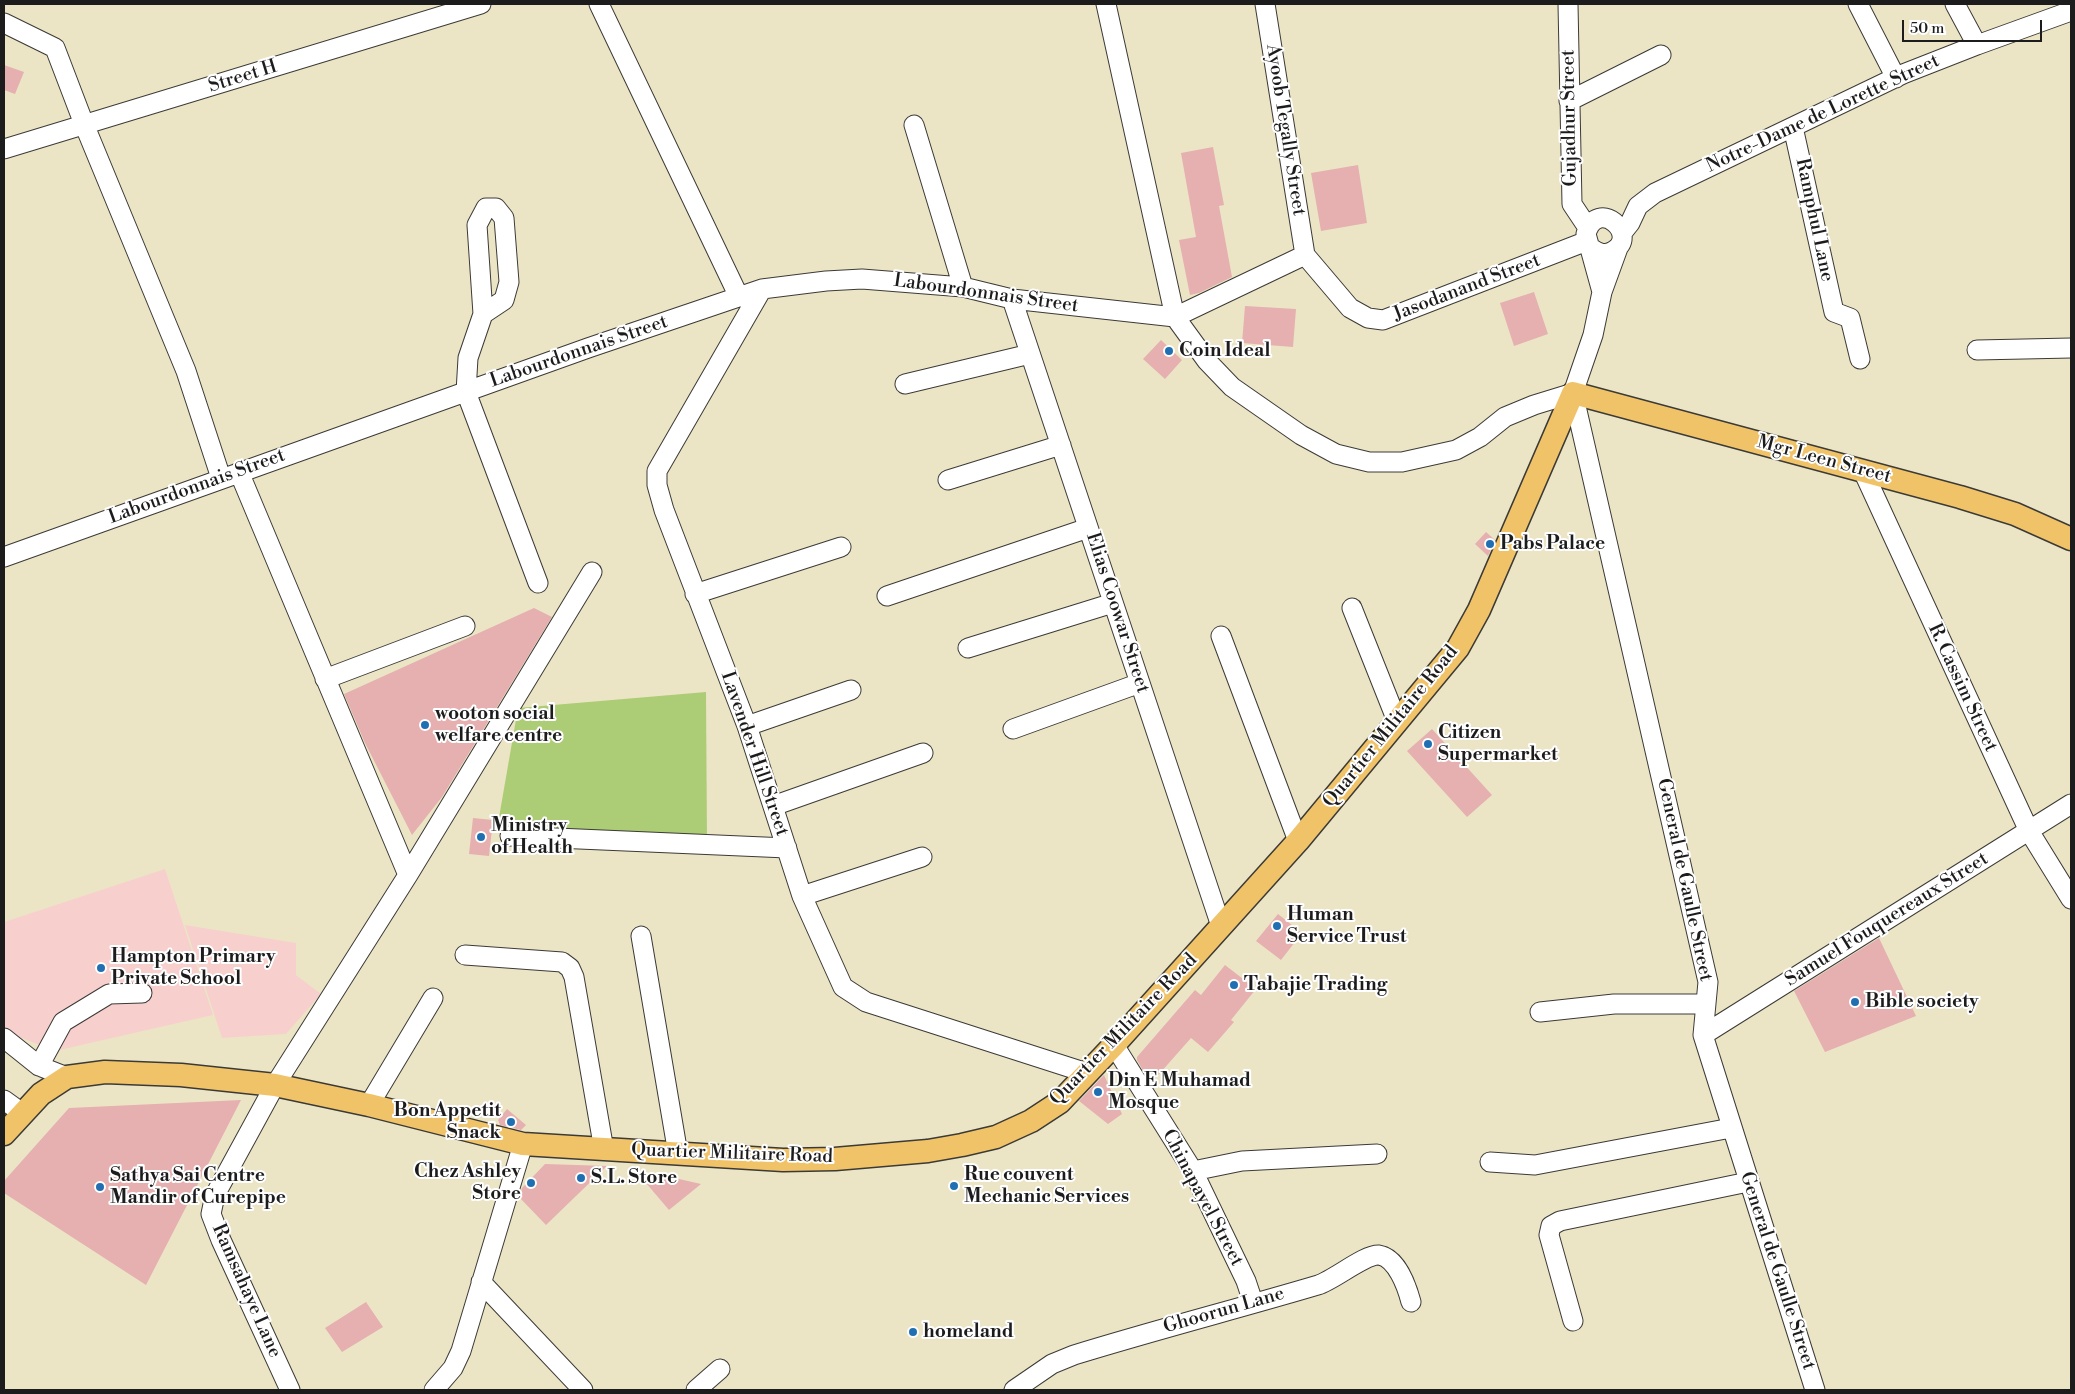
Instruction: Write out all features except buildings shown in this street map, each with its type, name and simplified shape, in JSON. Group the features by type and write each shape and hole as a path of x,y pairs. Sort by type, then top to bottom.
{"main road":[{"name":"Mgr Leen Street","path":"1573,393 1863,471 2006,512 2071,539"},
{"name":"Quartier Militaire Road","path":"4,1134 41,1094 67,1077 105,1072 181,1075 275,1084 370,1104 523,1144 782,1160 835,1159 962,1146 996,1137 1031,1121 1060,1102 1114,1046 1298,841 1458,648 1479,610 1573,393"}],"street":[{"name":"Street H","path":"4,149 444,10 481,4"},
{"path":"599,4 739,297"},
{"path":"1106,4 1175,317 1207,362 1240,392 1301,435 1336,454 1369,462 1402,462 1456,450 1480,436 1505,417 1534,405 1573,393"},
{"name":"Ayoob Tegally Street","path":"1265,4 1305,255"},
{"name":"Gujadhur Street","path":"1568,4 1572,204 1588,239"},
{"path":"1858,4 1896,78"},
{"path":"1955,4 1977,45"},
{"name":"Notre-Dame de Lorette Street","path":"1620,240 1638,206 1655,193 1896,78 1977,45 2071,11"},
{"path":"4,23 55,48 84,124 186,371 221,478"},
{"path":"1569,101 1661,55"},
{"path":"914,126 963,288"},
{"name":"Ramphul Lane","path":"1793,127 1834,312 1850,318 1860,359"},
{"path":"483,314 504,300 509,282 504,218 496,208 486,208 477,225 483,314 468,358 466,392 538,583"},
{"path":"1602,218 1611,220 1618,225 1620,240 1612,252 1604,254 1588,239 1594,221 1602,218"},
{"name":"Jasodanand Street","path":"1305,255 1350,308 1368,318 1383,320 1588,239"},
{"name":"Quartier Militaire Road","path":"1588,239 1602,292"},
{"name":"Quartier Militaire Road","path":"1573,393 1593,335 1602,292 1620,240"},
{"path":"1175,317 1305,255"},
{"name":"Labourdonnais Street","path":"4,557 221,478 762,289 826,281 862,279 963,288 1012,299 1175,317"},
{"name":"Lavender Hill Street","path":"762,289 657,471 657,485 664,510 695,594 747,726 802,896 843,987 866,1002 1087,1073"},
{"name":"Elias Coowar Street","path":"1012,299 1221,926"},
{"path":"1977,350 2071,348"},
{"path":"904,384 1030,354"},
{"name":"General de Gaulle Street","path":"1573,393 1708,982 1703,1035 1815,1390"},
{"path":"948,480 1060,445"},
{"name":"R. Cassim Street","path":"1863,471 2029,831 2071,899"},
{"path":"240,472 408,875"},
{"path":"887,596 1088,528"},
{"path":"695,594 842,547"},
{"name":"Ramsahaye Lane","path":"290,1390 220,1240 211,1214 215,1195 275,1084 408,875 592,572"},
{"path":"968,648 1113,602"},
{"path":"1352,608 1397,721"},
{"path":"325,678 465,626"},
{"path":"1221,636 1298,841"},
{"path":"1013,729 1140,683"},
{"path":"747,726 850,690"},
{"path":"773,806 923,753"},
{"name":"Samuel Fouquereaux Street","path":"1703,1035 2071,804"},
{"path":"510,836 787,848"},
{"path":"802,896 922,857"},
{"path":"640,936 678,1154"},
{"path":"465,956 562,962 570,968 574,978 604,1150"},
{"path":"39,1066 62,1022 109,994 142,992"},
{"path":"370,1104 433,998"},
{"path":"1540,1012 1614,1004 1706,1004"},
{"path":"4,1038 39,1066 67,1077"},
{"name":"Chinapayel Street","path":"1114,1046 1192,1171 1246,1281 1253,1302"},
{"path":"4,1100 22,1113"},
{"path":"1490,1162 1535,1165 1731,1128"},
{"path":"434,1390 453,1368 460,1352 523,1144"},
{"path":"1192,1171 1242,1161 1377,1154"},
{"path":"1573,1321 1549,1235 1551,1226 1560,1221 1748,1182"},
{"name":"Ghoorun Lane","path":"1014,1390 1052,1364 1074,1355 1321,1284 1367,1258 1376,1255 1387,1257 1393,1262 1409,1293 1411,1302"},
{"path":"481,1282 583,1390"},
{"path":"696,1390 720,1369"}],"shaded area":[{"name":"Hampton Primary Private School","path":"165,869 213,1015 55,1051 9,1033 4,1028 4,922"},
{"path":"185,925 296,943 296,975 321,994 286,1034 222,1038"}],"green space":[{"path":"706,692 707,842 497,829 518,708"}],"place":[{"name":"Coin Ideal","path":"1169,351"},
{"name":"Pabs Palace","path":"1490,544"},
{"name":"wooton social welfare centre","path":"425,725"},
{"name":"Citizen Supermarket","path":"1428,744"},
{"name":"Ministry of Health","path":"481,837"},
{"name":"Human Service Trust","path":"1277,926"},
{"name":"Hampton Primary Private School","path":"101,968"},
{"name":"Tabajie Trading","path":"1234,985"},
{"name":"Bible society","path":"1855,1002"},
{"name":"Din E Muhamad Mosque","path":"1098,1092"},
{"name":"Bon Appetit Snack","path":"511,1122"},
{"name":"S.L. Store","path":"581,1178"},
{"name":"Chez Ashley Store","path":"531,1183"},
{"name":"Rue couvent Mechanic Services","path":"954,1186"},
{"name":"Sathya Sai Centre Mandir of Curepipe","path":"100,1187"},
{"name":"homeland","path":"913,1332"}]}
